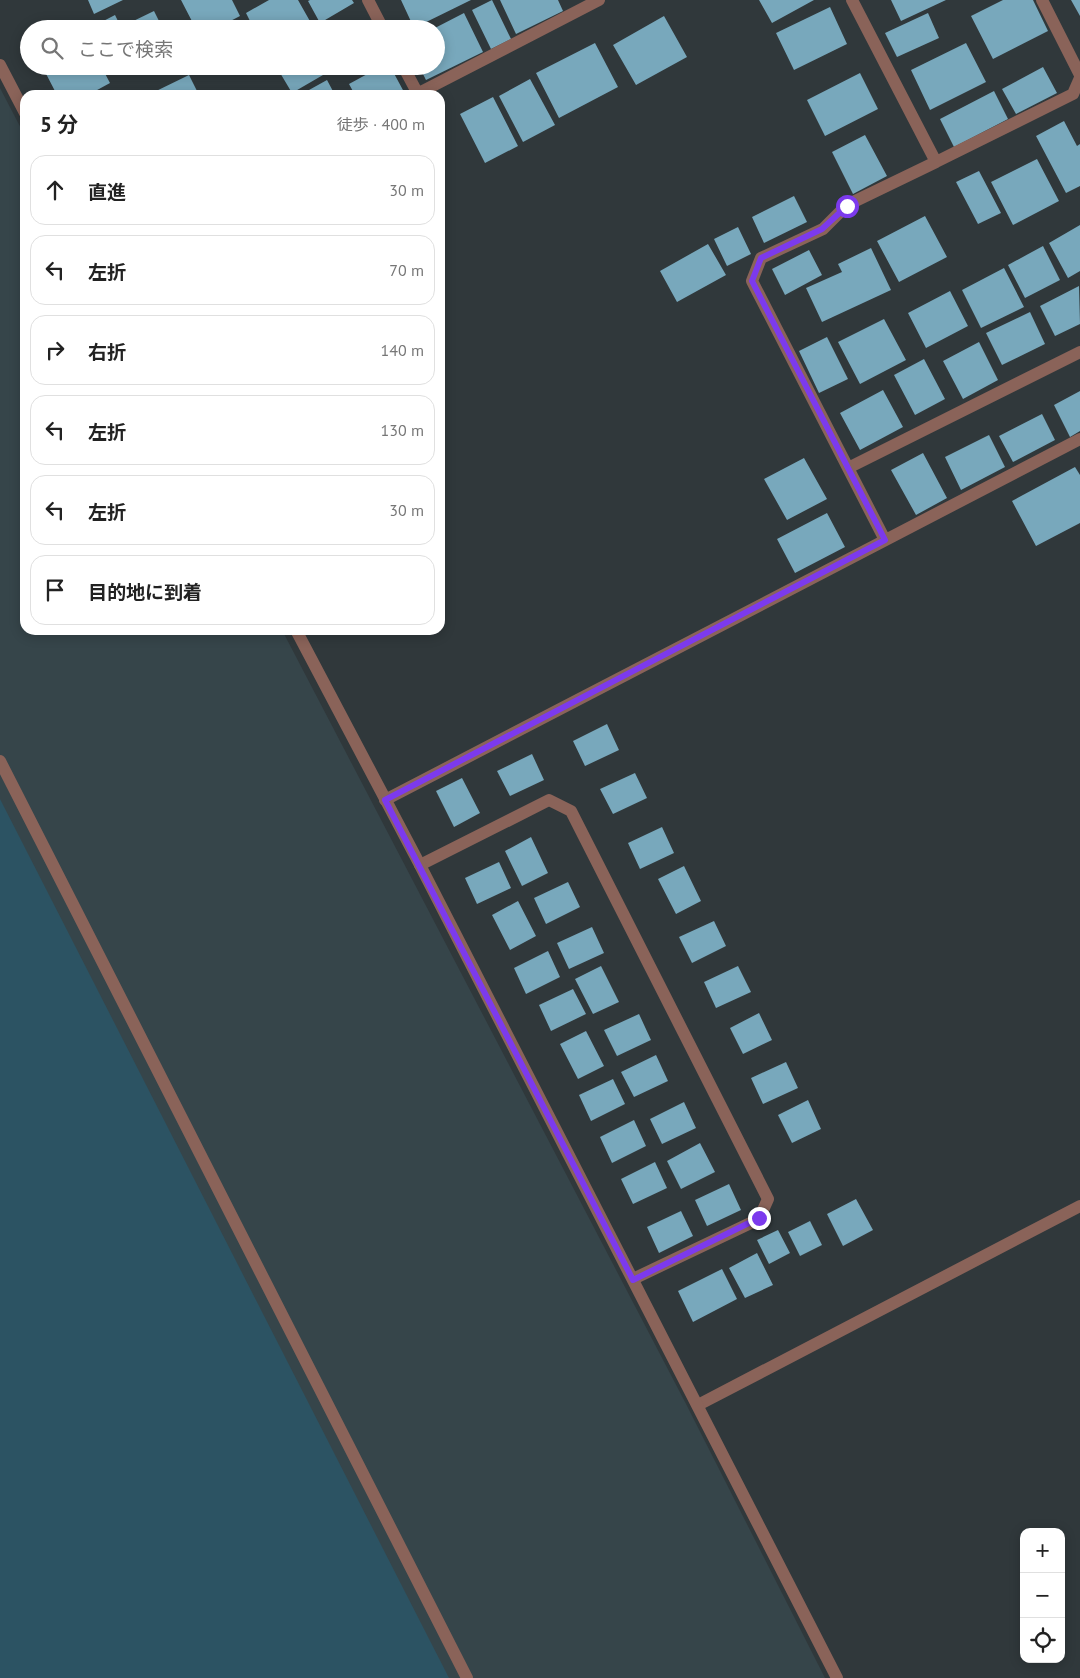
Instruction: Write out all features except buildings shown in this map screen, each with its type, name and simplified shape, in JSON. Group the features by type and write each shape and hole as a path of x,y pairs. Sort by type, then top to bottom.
{"street":[{"path":"368,0 379,20"},
{"path":"424,90 599,0"},
{"path":"852,0 936,162"},
{"path":"885,540 752,281 761,258 822,229 847,206 1073,94 1080,76 1042,0"},
{"path":"0,65 20,104"},
{"path":"407,75 414,90"},
{"path":"848,468 1080,352"},
{"path":"385,800 1080,439"},
{"path":"299,635 420,865 837,1678"},
{"path":"0,761 466,1678"},
{"path":"420,865 549,800 571,812 768,1199 759,1218 633,1280"},
{"path":"698,1405 1080,1206"}],"shaded area":[{"path":"0,88 20,126 20,635 285,635 685,1402 825,1678 0,1678"},
{"path":"0,799 449,1678 0,1678"}],"route":[{"path":"759,1218 633,1280 385,800 885,540 752,281 761,258 822,229 847,206"}]}
